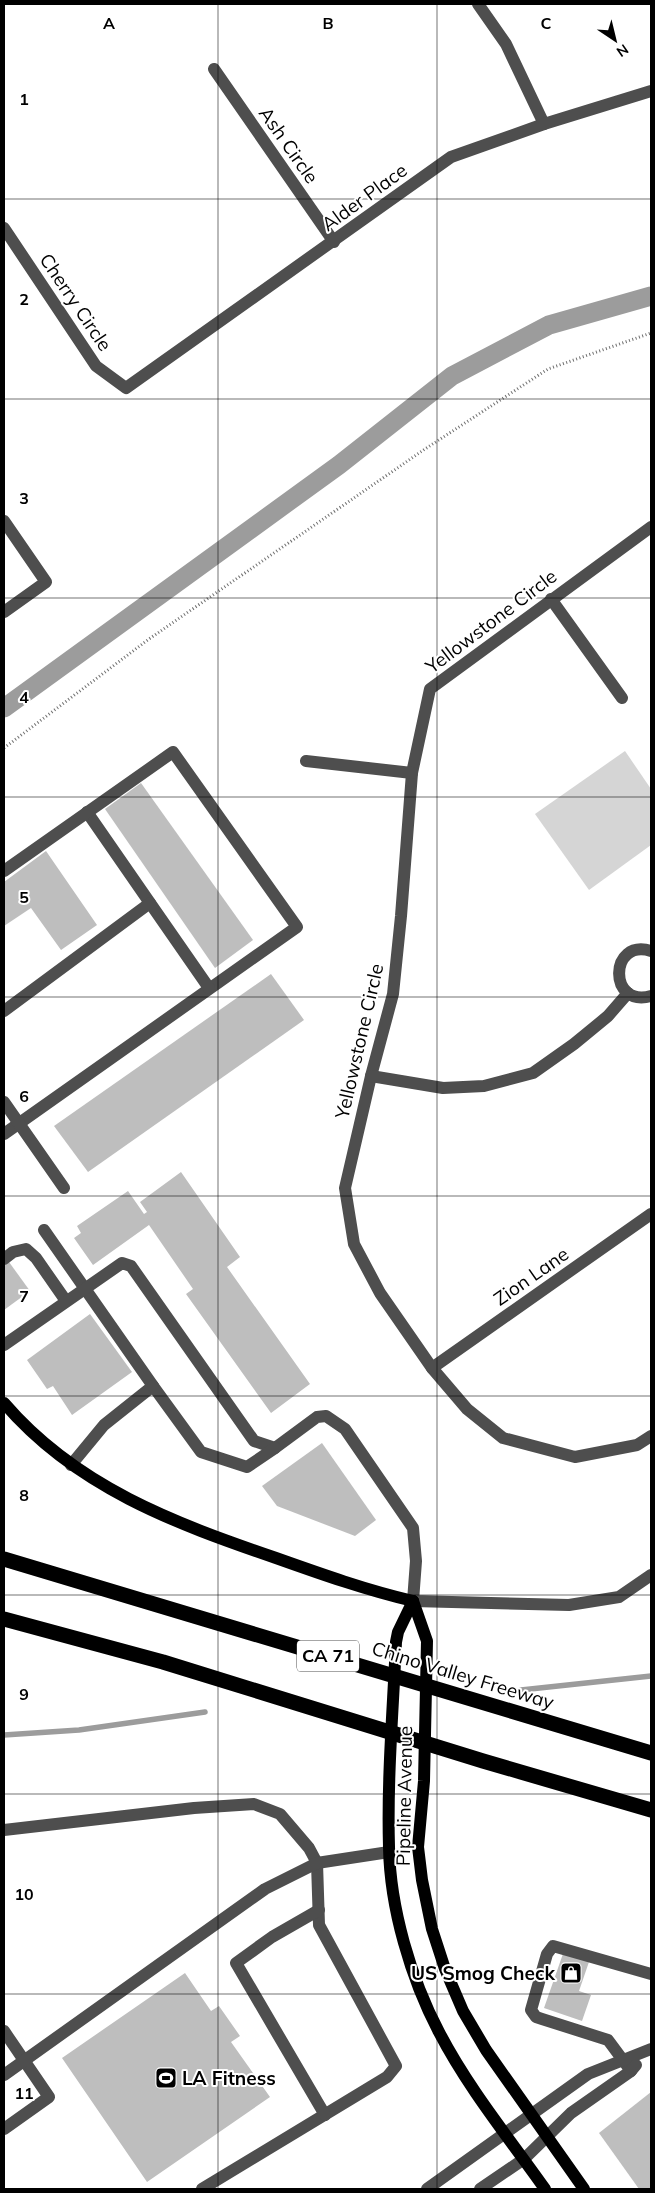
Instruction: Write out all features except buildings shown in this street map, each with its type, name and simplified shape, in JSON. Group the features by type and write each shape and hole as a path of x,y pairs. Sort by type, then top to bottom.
{"highway":[{"name":"Chino Valley Freeway","path":"4,1559 651,1753"},
{"path":"4,1619 163,1662 483,1761 651,1810"}],"main road":[{"path":"4,1403 39,1439 71,1465 115,1492 154,1512 290,1563 376,1592 413,1601"},
{"name":"Pipeline Avenue","path":"413,1601 398,1632 396,1642 389,1852 392,1885 404,1940 418,1985 439,2032 464,2075 545,2189"},
{"name":"Pipeline Avenue","path":"413,1601 427,1641 424,1781 418,1847 422,1880 432,1929 445,1969 463,2011 486,2050 584,2189"}],"street":[{"path":"478,4 506,44 544,124"},
{"name":"Ash Circle","path":"214,69 334,242"},
{"name":"Alder Place","path":"126,388 451,157 544,124 651,92"},
{"name":"Cherry Circle","path":"4,228 96,366 126,388"},
{"path":"4,521 46,582 4,612"},
{"name":"Yellowstone Circle","path":"651,527 430,689 412,773 393,994 344,1188 354,1244 380,1293 432,1368 467,1409 503,1438 575,1456 637,1445 651,1436"},
{"path":"551,599 622,698"},
{"path":"4,871 173,752 297,927 4,1134"},
{"path":"306,761 412,773"},
{"path":"87,812 210,988"},
{"path":"4,1011 150,903"},
{"path":"651,951 641,949 632,951 621,963 619,979 628,993 642,998 651,996"},
{"path":"371,1076 443,1088 484,1086 533,1073 574,1044 601,1021 628,993"},
{"path":"4,1102 64,1188"},
{"name":"Zion Lane","path":"432,1368 651,1214"},
{"path":"44,1230 201,1452 247,1467 317,1418 326,1416 345,1429 414,1528 416,1561 413,1601 569,1605 619,1597 651,1575"},
{"path":"4,1259 13,1252 26,1248 36,1258 66,1301"},
{"path":"4,1345 122,1263 131,1266 254,1442 275,1448"},
{"path":"71,1465 104,1425 153,1386"},
{"path":"4,1830 194,1808 254,1804 280,1814 309,1848 317,1863 319,1925 396,2066 387,2077 202,2189"},
{"path":"4,2074 264,1890 317,1863 389,1852"},
{"path":"319,1910 272,1937 236,1963 325,2115"},
{"path":"627,2066 608,2040 542,2019 531,2010 544,1964 553,1946 651,1974"},
{"path":"4,2030 49,2097 4,2129"},
{"path":"480,2189 524,2159 571,2113 627,2066 650,2050"},
{"path":"427,2189 588,2074 627,2066"}],"path":[{"path":"4,748 149,639 425,449 548,369 651,333"}],"shaded area":[{"path":"625,751 651,789 651,845 589,890 535,814"}],"waterway":[{"path":"4,708 339,465 452,376 549,325 651,296"},
{"path":"521,1690 651,1676"},
{"path":"4,1735 79,1730 205,1712"}],"place":[{"name":"US Smog Check","path":"571,1973"},
{"name":"LA Fitness","path":"166,2078"}]}
